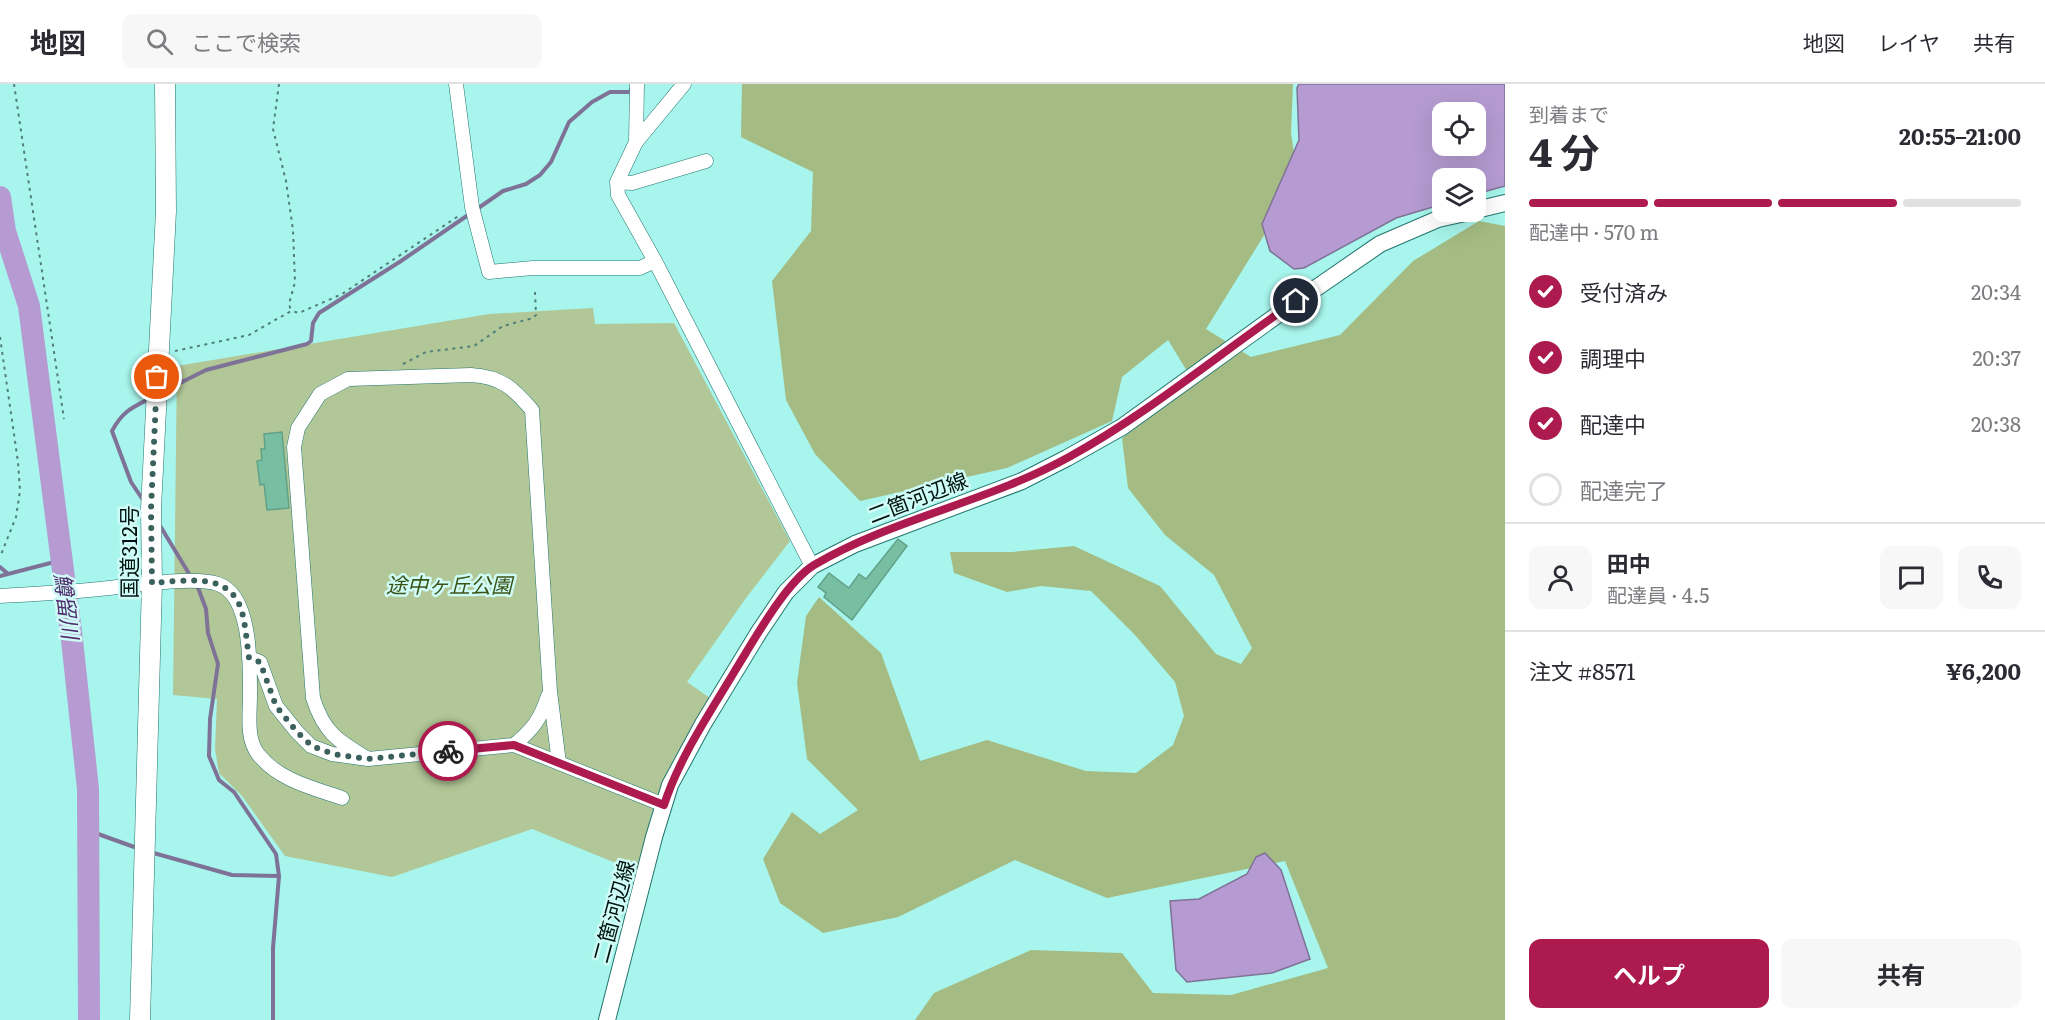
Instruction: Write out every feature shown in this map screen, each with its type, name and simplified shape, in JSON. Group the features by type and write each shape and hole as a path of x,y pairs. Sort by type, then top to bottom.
{"highway":[{"name":"国道312号","path":"140,1020 152,583 151,509 166,211 165,84"}],"main road":[{"path":"1486,208 1505,203"},
{"name":"二箇河辺線","path":"607,1020 670,785 759,632 786,591 812,566 855,544 1022,481 1122,427 1380,244 1432,222"}],"street":[{"path":"456,84 472,207 489,272 533,268 640,268 655,261"},
{"path":"636,142 637,84"},
{"path":"684,84 636,142 617,182 618,195 655,261 812,566"},
{"path":"617,182 633,183 706,161"},
{"path":"368,759 333,735 320,720 313,698 294,447 298,428 320,394 348,379 471,375 487,376 513,389 532,410 550,692 559,763"},
{"path":"0,596 152,583 204,581 221,584 234,594 243,613 249,658 252,743 258,754 275,770 299,784 342,798"},
{"path":"249,658 260,662 276,706 297,732 312,746 333,754 368,759 514,745 664,805"},
{"path":"514,745 531,730 541,717 550,692"}],"path":[{"path":"14,84 64,418"},
{"path":"279,84 273,129 286,181 293,230 295,282 290,304 291,311"},
{"path":"158,355 249,335 291,311 298,313 342,294 472,207"},
{"path":"392,378 403,364 426,352 474,346 503,326 533,318 536,315 535,292"},
{"path":"0,338 20,491 16,517 0,557"}],"green space":[{"path":"742,84 1293,84 1291,133 1295,159 1271,224 1206,329 1251,357 1340,335 1413,261 1477,222 1505,226 1505,1020 915,1020 934,993 1031,950 1122,953 1153,993 1231,995 1328,968 1285,861 1107,898 1015,860 898,917 823,933 780,903 763,859 792,812 820,834 858,810 807,759 797,683 806,616 819,597 881,653 920,761 987,740 1086,771 1136,773 1173,745 1184,716 1175,682 1135,635 1091,591 1041,586 1007,592 954,573 950,552 1012,552 1074,546 1160,586 1216,654 1241,664 1252,648 1214,575 1165,535 1128,488 1122,438 1195,384 1168,340 1122,377 1112,421 1007,468 860,501 815,454 786,400 772,281 811,231 813,172 741,137"},
{"name":"途中ヶ丘公園","path":"593,308 595,324 674,323 790,541 746,598 687,682 710,698 673,761 651,815 638,872 532,829 392,877 285,856 242,796 219,773 215,749 217,699 173,695 177,366 489,314"}],"shaded area":[{"path":"1299,84 1505,84 1505,186 1486,191 1486,168 1432,168 1432,207 1396,218 1304,268 1294,269 1270,251 1262,224 1299,140 1297,88"},
{"path":"1265,853 1281,870 1310,959 1272,973 1187,982 1176,970 1170,901 1199,899 1247,874 1256,857"}],"building":[{"path":"282,432 289,508 267,510 264,484 260,485 257,461 262,460 261,449 265,449 264,434"},
{"path":"898,539 907,546 852,620 824,597 826,593 818,587 829,573 849,588 859,574 866,579"}],"waterway":[{"path":"477,209 503,191 526,184 540,175 551,162 569,122 592,102 610,92 631,92 631,89"},
{"name":"鱒留川","path":"0,197 5,231 29,306 72,640 88,789 89,1020"},
{"path":"164,391 206,370 307,344 311,341 313,323 319,313 471,213"},
{"path":"143,500 131,482 112,431 119,419 128,411 149,399"},
{"path":"159,524 191,577"},
{"path":"0,576 62,560"},
{"path":"0,567 7,573"},
{"path":"197,585 206,609 208,633 218,664 210,719 209,756 219,780 234,792 276,854 279,876 273,948 273,1020"},
{"path":"87,830 137,848"},
{"path":"150,852 232,875 279,876"}],"way so far":[{"path":"157,377 151,509 152,583 204,581 221,584 234,594 243,613 249,658 260,662 276,706 312,746 333,754 368,759 448,751"}],"route":[{"path":"448,751 514,745 664,805 670,785 703,724 759,632 786,591 812,566 855,544 1022,481 1067,458 1122,427 1296,301"}]}
